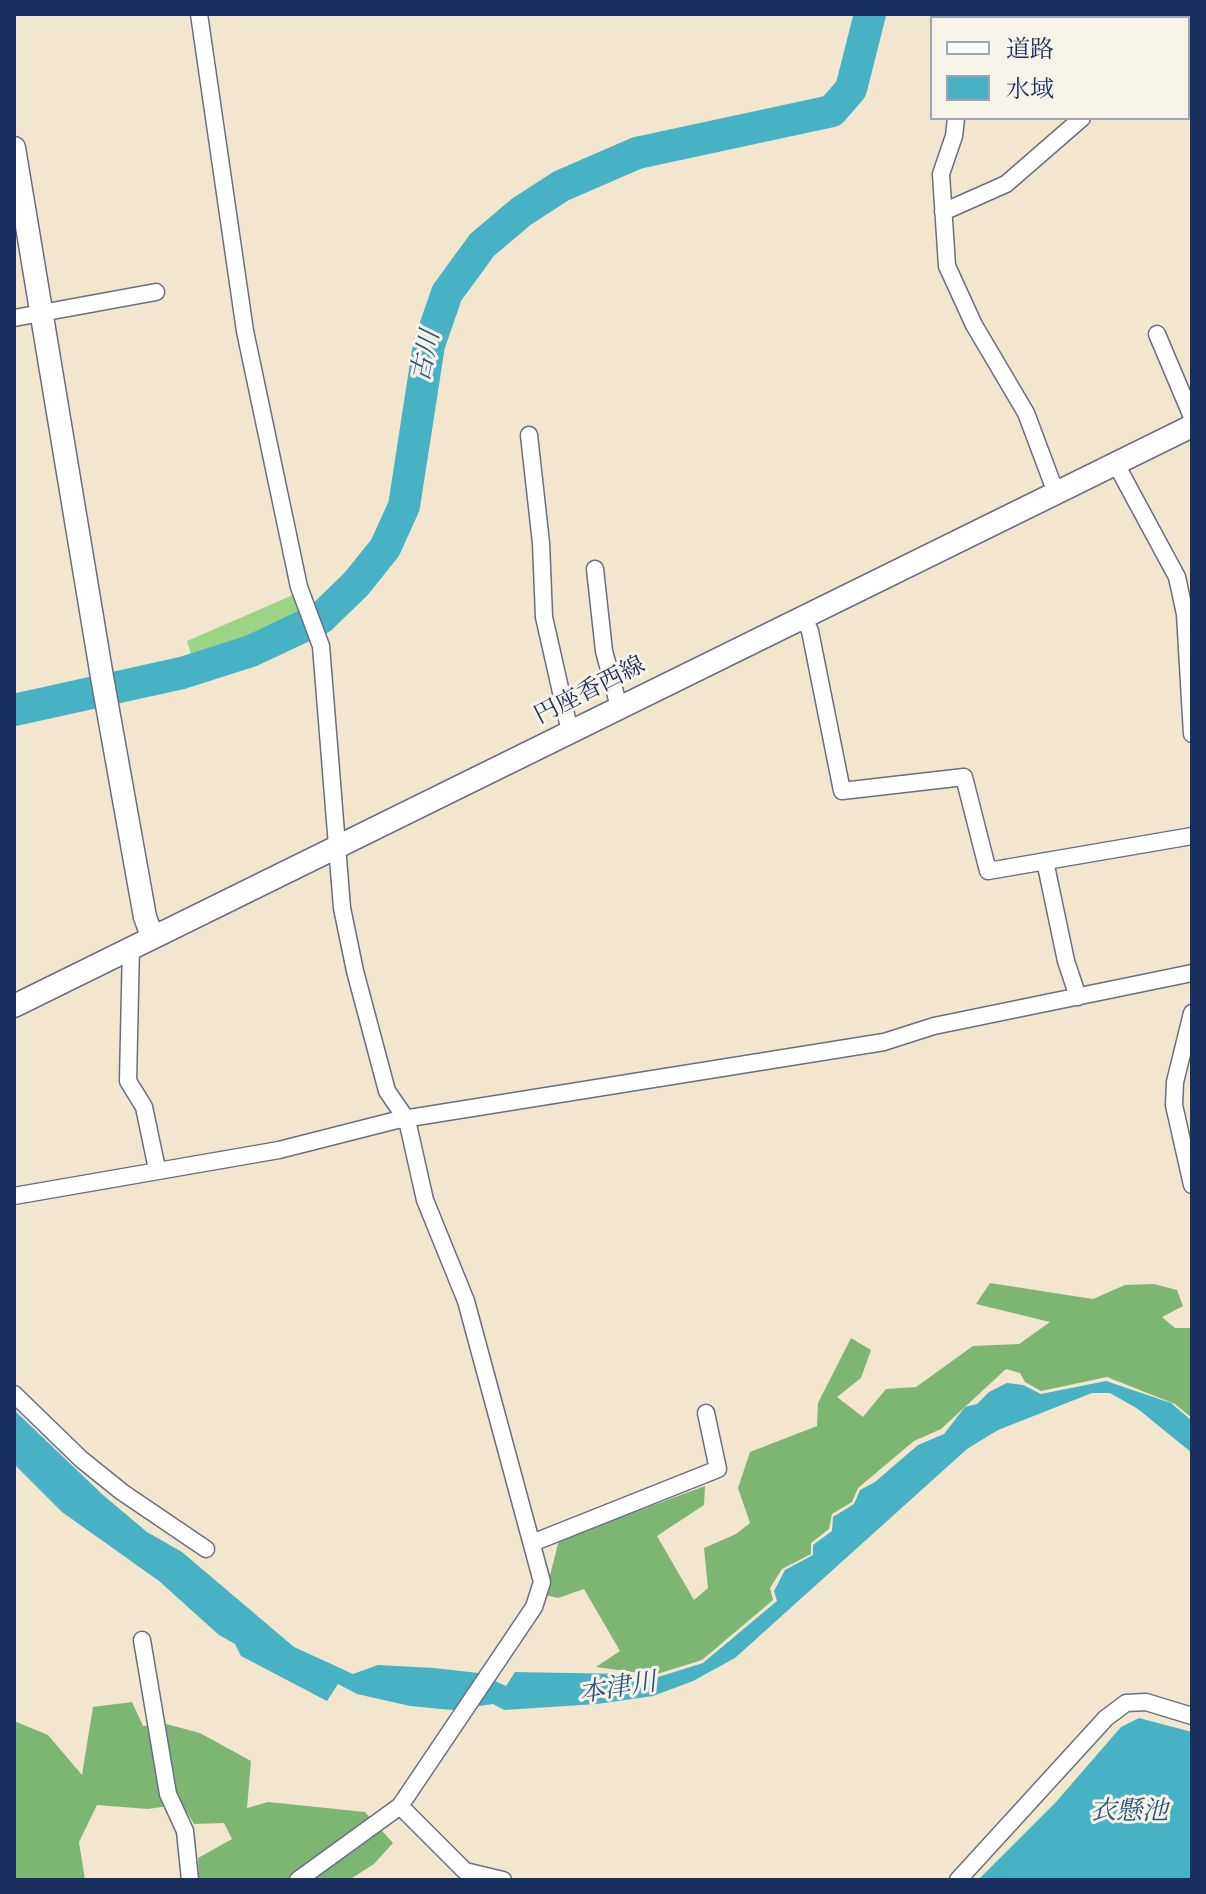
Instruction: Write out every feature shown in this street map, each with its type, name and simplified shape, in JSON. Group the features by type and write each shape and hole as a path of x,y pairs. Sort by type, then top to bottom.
{"main road":[{"path":"14,148 102,677 145,917 152,936"},
{"name":"円座香西線","path":"14,1006 1192,426"}],"street":[{"path":"199,14 245,331 280,508 308,611 321,646 342,908 378,1063 387,1091 407,1120 425,1200 466,1301 514,1489 542,1582 534,1607 400,1806 298,1880"},
{"path":"956,120 954,136 941,174 947,266 974,325 1026,413 1056,493"},
{"path":"943,212 1006,184 1080,120"},
{"path":"14,318 156,292"},
{"path":"1157,334 1192,417"},
{"path":"529,435 541,543 544,617 570,732"},
{"path":"1116,464 1177,577 1185,614 1192,734"},
{"path":"595,569 604,651 619,707"},
{"path":"804,618 810,631 842,791 964,777 988,871 1192,836"},
{"path":"1045,861 1066,961 1078,997"},
{"path":"131,946 128,1081 144,1107 157,1169"},
{"path":"14,1196 279,1150 407,1120 884,1042 934,1026 1192,973"},
{"path":"1192,1013 1175,1082 1174,1105 1192,1185"},
{"path":"14,1394 91,1467 206,1549"},
{"path":"532,1543 718,1469 706,1413"},
{"path":"142,1640 168,1794 185,1831 190,1880"},
{"path":"958,1880 1106,1718 1126,1703 1146,1702 1192,1716"},
{"path":"400,1806 465,1871 503,1880"}],"green space":[{"path":"293,595 302,620 193,661 187,641"},
{"path":"990,1283 1093,1299 1125,1285 1154,1284 1177,1290 1183,1306 1162,1317 1175,1328 1192,1328 1192,1418 1175,1404 1107,1377 1041,1391 1025,1382 1020,1373 1006,1369 941,1429 914,1441 858,1488 852,1502 832,1514 829,1529 811,1543 811,1554 782,1569 770,1588 773,1600 702,1660 654,1675 596,1667 620,1651 584,1589 558,1598 545,1595 559,1540 705,1486 704,1505 657,1536 694,1600 708,1588 704,1548 736,1534 750,1523 738,1488 750,1452 817,1426 818,1403 851,1338 871,1350 861,1378 837,1397 863,1417 886,1389 916,1387 973,1346 1019,1344 1050,1322 976,1304"},
{"path":"132,1702 143,1726 166,1724 200,1733 251,1761 247,1808 268,1802 365,1812 393,1843 374,1864 349,1880 199,1880 198,1858 232,1839 224,1823 194,1824 182,1804 148,1809 97,1805 79,1842 85,1880 14,1880 14,1721 48,1735 82,1775 93,1707"}],"water":[{"name":"本津川","path":"1106,1381 1171,1403 1192,1421 1192,1453 1138,1409 1110,1393 1092,1393 998,1430 967,1449 735,1658 693,1681 653,1696 597,1704 504,1710 493,1704 452,1710 410,1706 357,1694 338,1684 327,1701 241,1656 235,1644 219,1635 159,1581 62,1512 14,1464 14,1410 103,1495 147,1532 182,1552 294,1647 353,1674 378,1665 434,1668 478,1673 506,1686 515,1672 625,1674 652,1679 703,1663 777,1601 774,1591 785,1570 813,1555 813,1545 832,1531 833,1517 854,1504 860,1490 875,1482 918,1445 944,1434 965,1407 977,1404 989,1392 1007,1383 1023,1385 1041,1394"},
{"name":"衣懸池","path":"1139,1718 1192,1732 1192,1880 978,1880 1056,1802 1121,1727"}],"waterway":[{"name":"古川","path":"14,710 182,673 251,651 321,618 356,584 385,548 404,506 429,345 447,293 482,245 521,212 561,186 637,153 832,111 851,89 870,14"}]}
